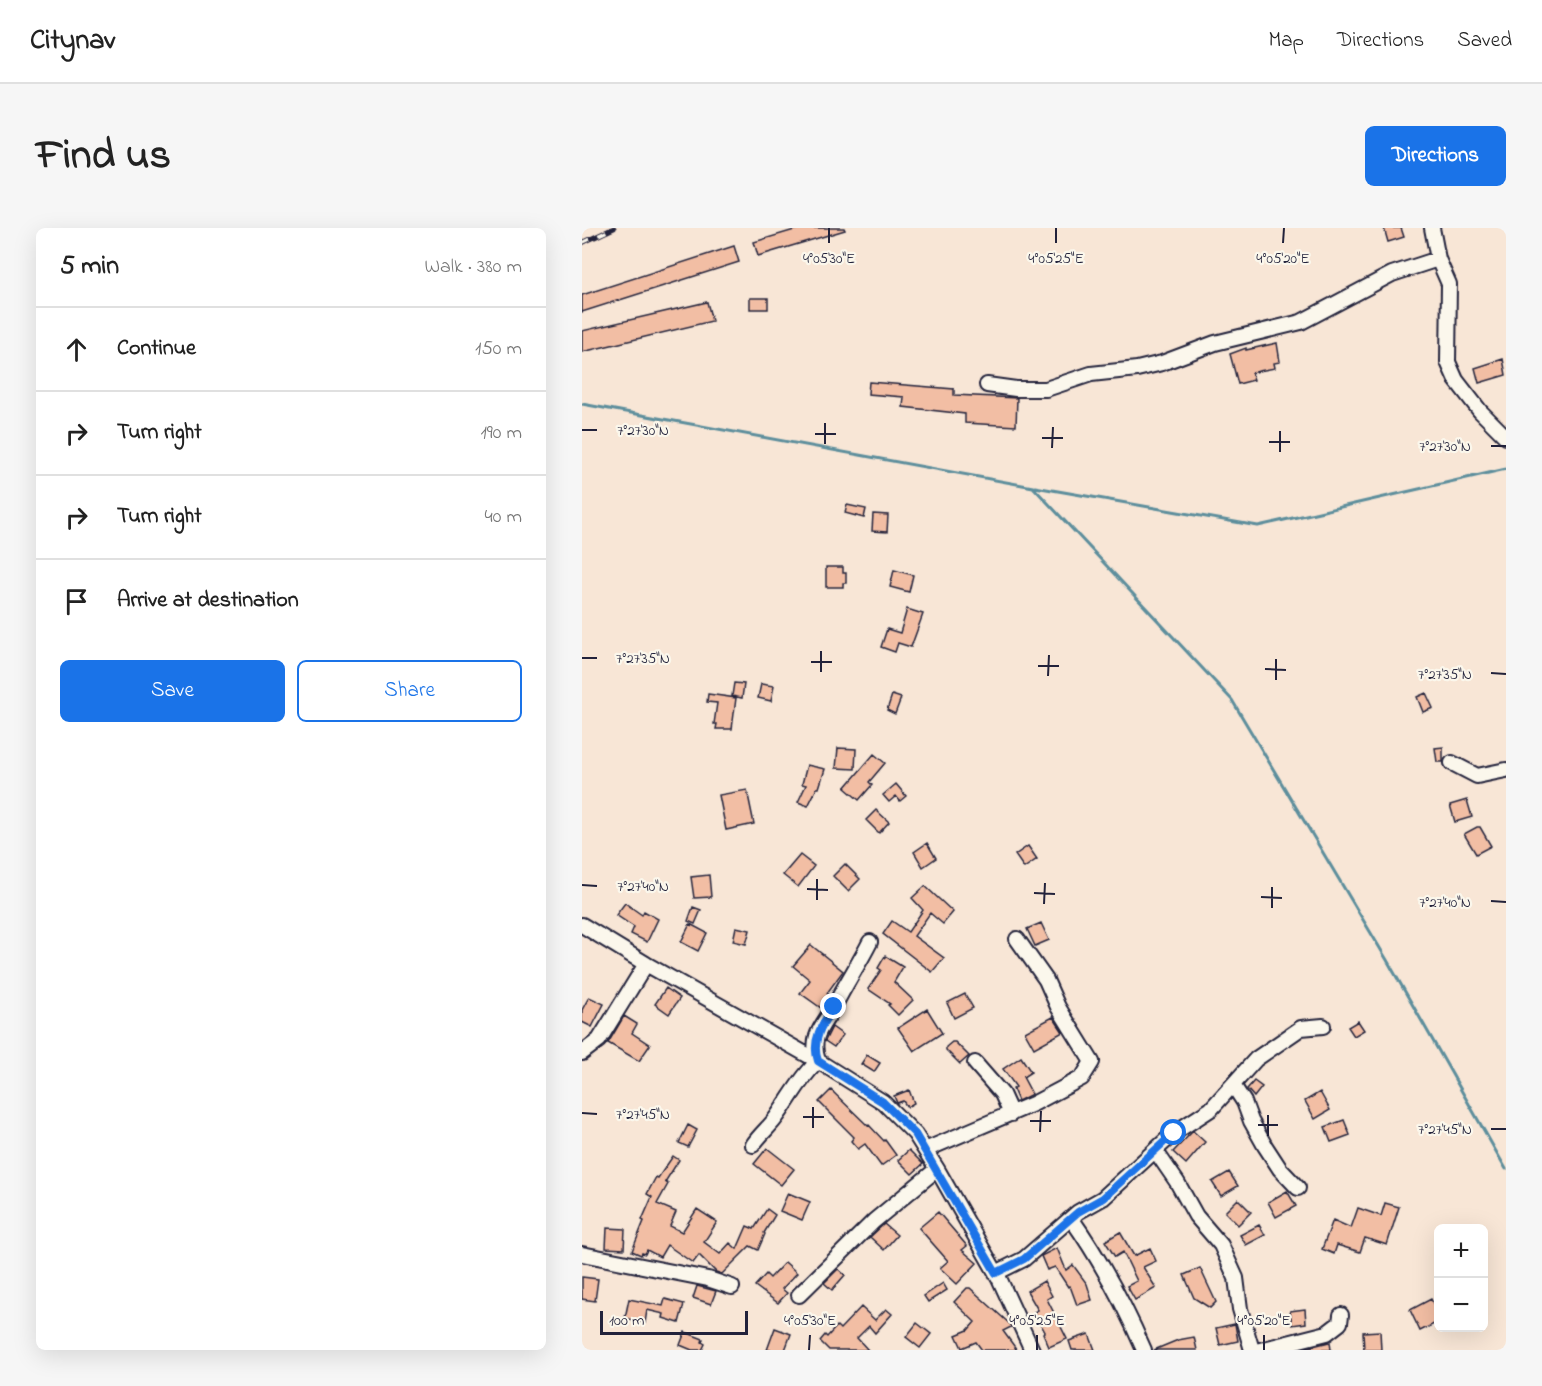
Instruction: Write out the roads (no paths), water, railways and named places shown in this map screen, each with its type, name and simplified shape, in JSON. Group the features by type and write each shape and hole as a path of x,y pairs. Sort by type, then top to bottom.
{"street":[{"path":"1432,228 1438,259 1449,284 1448,362 1456,380 1480,411 1506,437"},
{"path":"987,385 1016,390 1046,389 1091,374 1137,369 1162,363 1215,343 1300,322 1392,274 1438,259"},
{"path":"1452,763 1477,776 1506,770"},
{"path":"582,925 646,964 818,1061 883,1102 915,1134 937,1169 996,1273 1032,1350"},
{"path":"925,1150 1011,1114 1082,1078 1092,1062 1058,1007 1046,980 1017,939"},
{"path":"818,1061 816,1046 820,1028 870,942"},
{"path":"582,1053 599,1040 646,964"},
{"path":"996,1273 1024,1259 1071,1218 1103,1198 1174,1133 1211,1109 1256,1059 1301,1028 1323,1026"},
{"path":"753,1145 760,1134 777,1117 801,1079 818,1061"},
{"path":"975,1063 1002,1094 1011,1114"},
{"path":"1233,1085 1244,1102 1251,1121 1265,1146 1280,1169 1298,1188"},
{"path":"1155,1150 1177,1182 1196,1216 1221,1245 1236,1278 1240,1309 1252,1350"},
{"path":"799,1295 874,1221 937,1169"},
{"path":"1071,1218 1093,1249 1130,1318 1144,1350"},
{"path":"582,1254 708,1279 732,1287"},
{"path":"1260,1350 1327,1333 1340,1323 1341,1315"}],"waterway":[{"path":"582,404 1033,487 1232,700 1387,960 1506,1169"},
{"path":"1035,487 1258,526 1506,469"}],"railway":[{"path":"582,243 614,228"}]}
